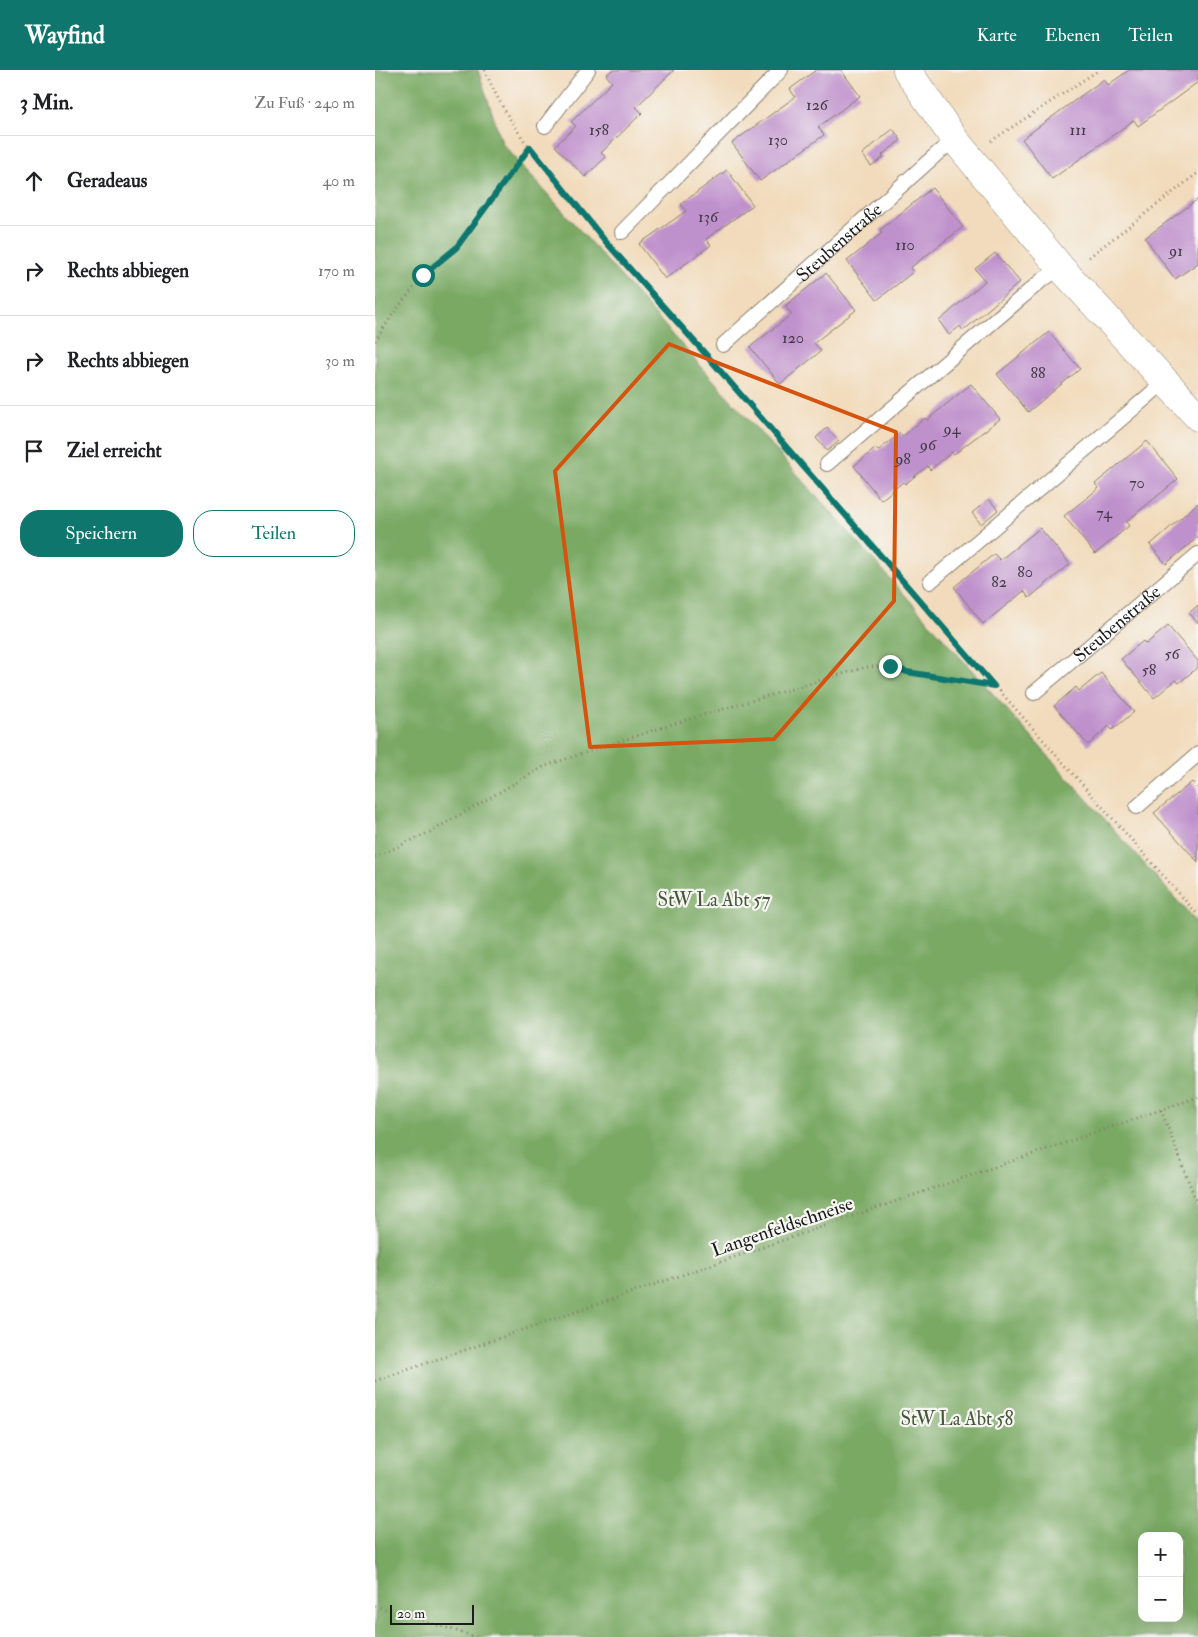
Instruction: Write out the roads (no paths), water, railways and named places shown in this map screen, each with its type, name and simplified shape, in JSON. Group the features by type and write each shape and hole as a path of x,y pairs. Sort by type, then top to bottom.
{"street":[{"path":"907,70 961,147 1064,272 1198,417"}],"lane":[{"path":"545,126 587,70"},
{"path":"622,232 781,70"},
{"name":"Steubenstraße","path":"723,345 939,152 961,147"},
{"path":"827,464 1042,280 1064,272"},
{"path":"930,582 1165,381"},
{"name":"Steubenstraße","path":"1034,693 1198,554"},
{"path":"1137,806 1198,754"}],"park label":[{"name":"StW La Abt 57","path":"714,899"},
{"name":"StW La Abt 58","path":"957,1418"}]}
